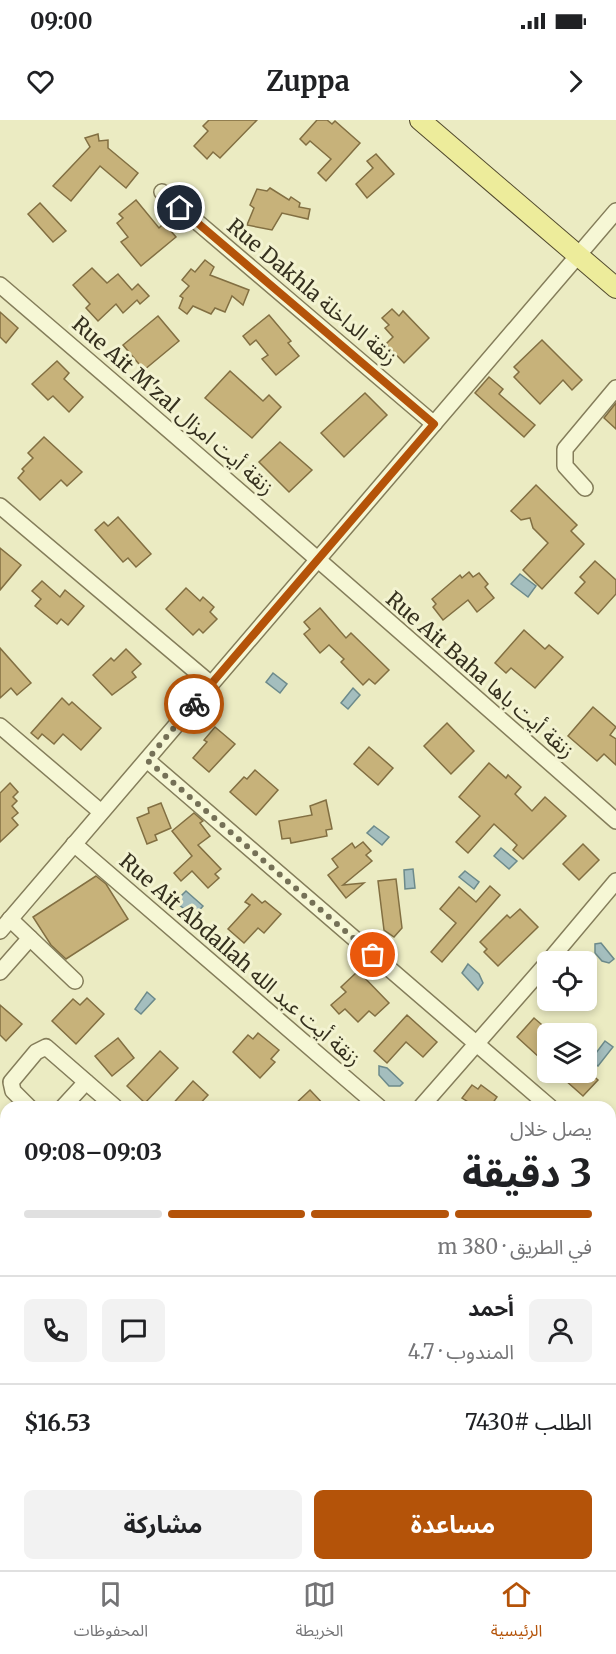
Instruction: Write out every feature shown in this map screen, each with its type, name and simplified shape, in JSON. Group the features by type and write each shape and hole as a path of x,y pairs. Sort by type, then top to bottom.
{"main road":[{"path":"420,120 616,288"}],"street":[{"name":"Rue Dakhla زنقة الداخلة","path":"162,192 434,424"},
{"path":"75,981 30,938 5,925 577,256 613,220"},
{"name":"Rue Ait M'zal زنقة أيت امزال","path":"0,285 319,559"},
{"path":"585,488 565,466 565,449 616,388"},
{"path":"0,506 211,684"},
{"name":"Rue Ait Baha زنقة أيت باها","path":"319,559 368,605 616,821"},
{"path":"0,726 101,812"},
{"path":"147,760 543,1101"},
{"name":"Rue Ait Abdallah زنقة أيت عبد الله","path":"74,844 372,1101"},
{"path":"557,951 616,881"},
{"path":"0,972 30,938"},
{"path":"426,1101 537,975"},
{"path":"23,1101 13,1091 11,1082 42,1048 49,1048 108,1101"},
{"path":"69,1101 86,1082"}],"water":[{"path":"520,574 536,586 528,597 511,584"},
{"path":"273,673 287,684 280,693 266,682"},
{"path":"353,688 360,695 348,709 341,703"},
{"path":"374,826 389,837 382,845 367,833"},
{"path":"501,848 517,861 509,869 494,856"},
{"path":"413,869 415,888 405,889 404,870"},
{"path":"465,871 479,882 474,889 459,877"},
{"path":"186,891 203,906 194,916 175,902"},
{"path":"601,943 614,959 609,963 602,961 595,951 595,944"},
{"path":"468,964 479,974 483,983 478,990 462,973"},
{"path":"147,992 155,999 141,1014 135,1009"},
{"path":"605,1041 613,1047 598,1066 597,1052"},
{"path":"379,1066 387,1068 403,1083 400,1086 389,1086 379,1075"}],"building":[{"path":"209,120 257,120 220,158 213,152 207,159 194,146 208,131 203,126"},
{"path":"317,120 327,120 332,124 335,121 360,143 326,181 318,173 331,159 310,141 306,145 300,139"},
{"path":"98,134 99,141 108,140 108,148 138,173 126,188 100,166 71,201 53,186 90,147 85,138"},
{"path":"376,154 394,174 367,198 356,184 373,168 367,161"},
{"path":"270,188 289,200 291,197 300,203 299,207 310,209 308,219 282,213 272,230 247,225 254,208 250,205 257,189 267,191"},
{"path":"136,200 159,228 164,223 176,237 141,266 121,242 128,237 117,223 123,218 119,214"},
{"path":"40,203 66,231 53,242 28,214"},
{"path":"205,260 214,267 210,275 249,290 243,305 232,296 225,312 215,308 211,314 193,306 187,314 179,308 183,298 180,296 189,286 182,280 191,269 195,272"},
{"path":"92,268 107,283 118,274 132,290 138,284 149,296 140,304 137,300 123,313 116,304 98,321 86,308 90,304 73,285"},
{"path":"392,309 399,316 403,311 429,338 404,363 386,344 393,337 385,328 389,325 382,318"},
{"path":"0,312 18,328 6,343 0,337"},
{"path":"269,315 291,341 288,343 299,356 276,375 262,359 268,355 256,340 250,345 243,336"},
{"path":"158,316 179,341 144,370 123,345"},
{"path":"542,340 582,380 572,390 563,380 540,404 514,377 519,372 514,367"},
{"path":"57,361 69,373 64,379 83,397 69,412 53,396 48,400 32,384"},
{"path":"230,371 263,401 269,395 281,407 252,438 205,398"},
{"path":"489,377 503,389 499,394 535,425 524,437 475,393"},
{"path":"365,393 387,415 344,457 321,433"},
{"path":"616,403 616,429 604,418"},
{"path":"44,437 82,472 67,486 61,480 40,500 18,478 24,471 22,469 33,458 28,453"},
{"path":"280,442 312,470 289,492 259,462"},
{"path":"536,485 577,525 571,531 584,544 542,589 523,570 548,543 533,528 530,518 521,520 511,511"},
{"path":"118,517 151,554 136,567 128,558 123,562 95,530 104,522 108,526"},
{"path":"0,548 21,565 0,590"},
{"path":"595,561 616,580 616,594 598,614 575,593 585,582 580,577"},
{"path":"469,572 473,577 479,573 488,584 485,587 494,598 477,612 468,600 443,620 433,607 436,604 432,599 460,575 462,578"},
{"path":"42,581 60,597 65,590 84,606 68,625 61,619 57,624 35,606 41,599 32,591"},
{"path":"186,588 200,601 203,597 214,607 210,612 217,619 203,633 199,629 193,635 166,609"},
{"path":"320,608 346,638 351,633 389,670 375,684 369,679 363,685 341,662 344,659 329,645 320,653 304,634 310,629 304,622"},
{"path":"524,630 545,649 549,645 563,657 535,688 511,668 506,673 495,663"},
{"path":"0,648 31,683 17,695 11,688 0,698"},
{"path":"126,649 141,664 132,672 136,677 112,695 93,675 111,658 114,661"},
{"path":"62,698 69,705 72,702 101,728 81,750 63,734 54,744 42,734 38,739 31,733"},
{"path":"593,707 616,727 610,735 616,739 616,765 604,754 597,761 568,736"},
{"path":"447,723 474,751 451,774 424,746"},
{"path":"215,727 235,744 209,772 193,758 207,742 204,740"},
{"path":"369,747 393,768 378,785 354,764"},
{"path":"489,763 521,787 515,794 532,811 545,797 566,816 523,859 513,850 517,845 494,824 468,853 456,842 480,816 459,797"},
{"path":"255,770 278,790 256,815 230,792 244,777 247,779"},
{"path":"10,783 18,792 13,797 17,801 12,806 18,813 12,818 18,825 0,842 0,793"},
{"path":"326,800 332,829 326,830 327,836 291,843 290,838 282,839 279,821 312,815 310,806"},
{"path":"161,803 171,828 155,835 157,840 147,844 137,818 149,813 148,808"},
{"path":"194,813 203,821 200,823 210,836 198,845 221,869 215,874 219,878 208,888 192,871 181,881 174,873 192,856 172,831"},
{"path":"363,842 371,851 366,855 372,861 343,885 364,883 346,898 328,875 338,867 332,859 352,843 355,848"},
{"path":"583,844 599,860 579,880 563,864"},
{"path":"96,876 106,884 128,919 66,959 51,945 33,917"},
{"path":"396,879 402,928 394,937 384,930 378,881"},
{"path":"490,886 500,895 442,962 431,952 456,923 440,909 459,887 476,902"},
{"path":"252,894 281,914 264,933 258,928 244,943 228,929 250,905 245,902"},
{"path":"520,909 538,927 498,966 484,952 487,949 480,942 507,915 510,918"},
{"path":"358,971 389,1003 375,1016 369,1011 358,1022 345,1009 339,1014 331,1005 346,992 341,987"},
{"path":"87,998 104,1014 76,1044 52,1021 73,999 80,1005"},
{"path":"0,1005 22,1024 6,1041 0,1035"},
{"path":"407,1015 437,1042 423,1057 406,1042 387,1063 374,1051"},
{"path":"534,1018 540,1023 537,1023 537,1055 517,1037"},
{"path":"258,1033 279,1050 271,1059 275,1062 260,1078 233,1052 248,1035 253,1039"},
{"path":"118,1038 134,1058 112,1076 95,1056"},
{"path":"160,1051 178,1068 147,1101 143,1101 127,1086"},
{"path":"193,1081 208,1095 202,1101 175,1101"},
{"path":"568,1083 595,1083 583,1096"},
{"path":"472,1085 478,1089 481,1085 497,1097 494,1101 466,1101 462,1098"},
{"path":"310,1090 320,1101 298,1101"}],"way so far":[{"path":"194,704 147,760 373,955"}],"route":[{"path":"180,208 434,424 194,704"}]}
